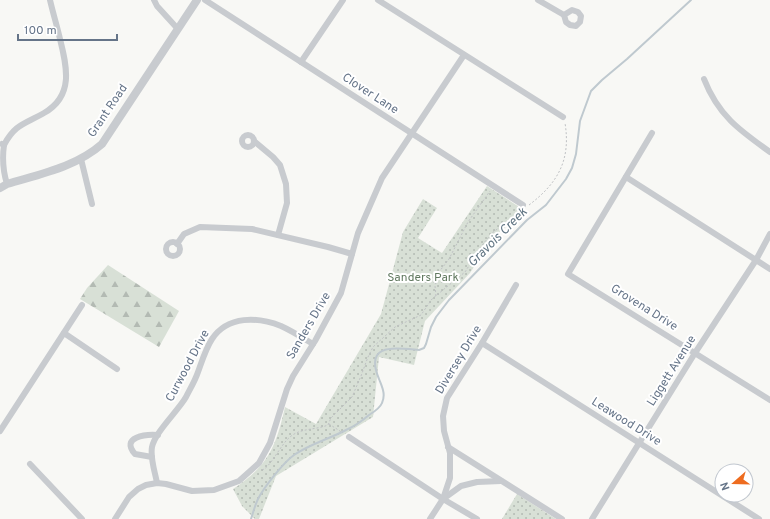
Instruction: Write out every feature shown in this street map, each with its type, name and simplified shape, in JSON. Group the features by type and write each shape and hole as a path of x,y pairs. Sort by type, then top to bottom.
{"street":[{"path":"4,186 2,144 23,123 44,114 52,108 59,99 65,87 67,78 66,60 50,0"},
{"path":"154,0 157,6 177,28"},
{"name":"Grant Road","path":"4,186 70,164 92,153 102,144 177,28 197,0"},
{"name":"Clover Lane","path":"205,0 494,186 524,207"},
{"path":"301,62 343,0"},
{"path":"378,0 562,117"},
{"path":"538,0 564,15"},
{"name":"Sanders Drive","path":"157,483 192,491 206,491 222,488 239,481 253,468 265,453 270,443 293,376 313,344 341,293 358,233 382,178 464,55"},
{"path":"704,78 708,89 718,106 731,122 742,132 770,152"},
{"path":"652,133 626,177 770,269"},
{"path":"254,141 280,165 286,184 287,203 278,235"},
{"path":"81,159 92,204"},
{"name":"Grovena Drive","path":"626,177 568,274 770,400"},
{"path":"177,244 184,234 200,227 252,229 352,254"},
{"name":"Liggett Avenue","path":"592,519 640,444 695,353 756,260 770,234"},
{"name":"Diversey Drive","path":"430,519 443,499 451,472 450,453 444,431 443,416 447,398 482,343 516,285"},
{"path":"0,431 82,305"},
{"name":"Curwood Drive","path":"157,483 152,457 152,447 158,435 185,399 212,339 217,333 229,325 248,319 282,326 313,344"},
{"path":"64,333 117,369"},
{"name":"Leawood Drive","path":"482,343 759,519"},
{"path":"152,457 135,454 131,448 131,442 133,439 141,435 158,435"},
{"path":"348,436 443,499 477,519"},
{"path":"448,447 562,519"},
{"path":"30,464 82,519"},
{"name":"Diversey Drive","path":"443,499 461,486 477,482 502,481"},
{"path":"115,519 133,493 146,485 157,483"}],"path":[{"path":"524,207 536,200 556,178 563,166 566,130 562,117"},
{"path":"436,296 435,286 439,272 449,259 468,222 494,186"},
{"path":"253,468 265,469 281,447 293,434 326,426 352,397 368,357 374,347 394,327 421,315 430,301 465,272 492,233 520,212"},
{"path":"328,424 348,436"}],"green space":[{"name":"Sanders Park","path":"487,186 527,212 493,238 470,273 425,321 414,365 379,357 373,417 276,476 259,519 255,519 242,506 233,489 255,472 269,454 278,433 285,407 316,424 381,314 403,232 423,199 437,208 418,238 442,253"},
{"path":"108,265 179,311 159,347 80,299 87,288"},
{"path":"517,494 556,519 502,519"}],"waterway":[{"name":"Gravois Creek","path":"251,519 261,494 274,475 290,458 306,448 352,427 380,407 384,394 375,367 375,359 378,353 391,349 419,350 424,348 436,317 449,300 527,220 546,205 566,179 572,168 576,154 580,121 591,91 691,0"}]}
